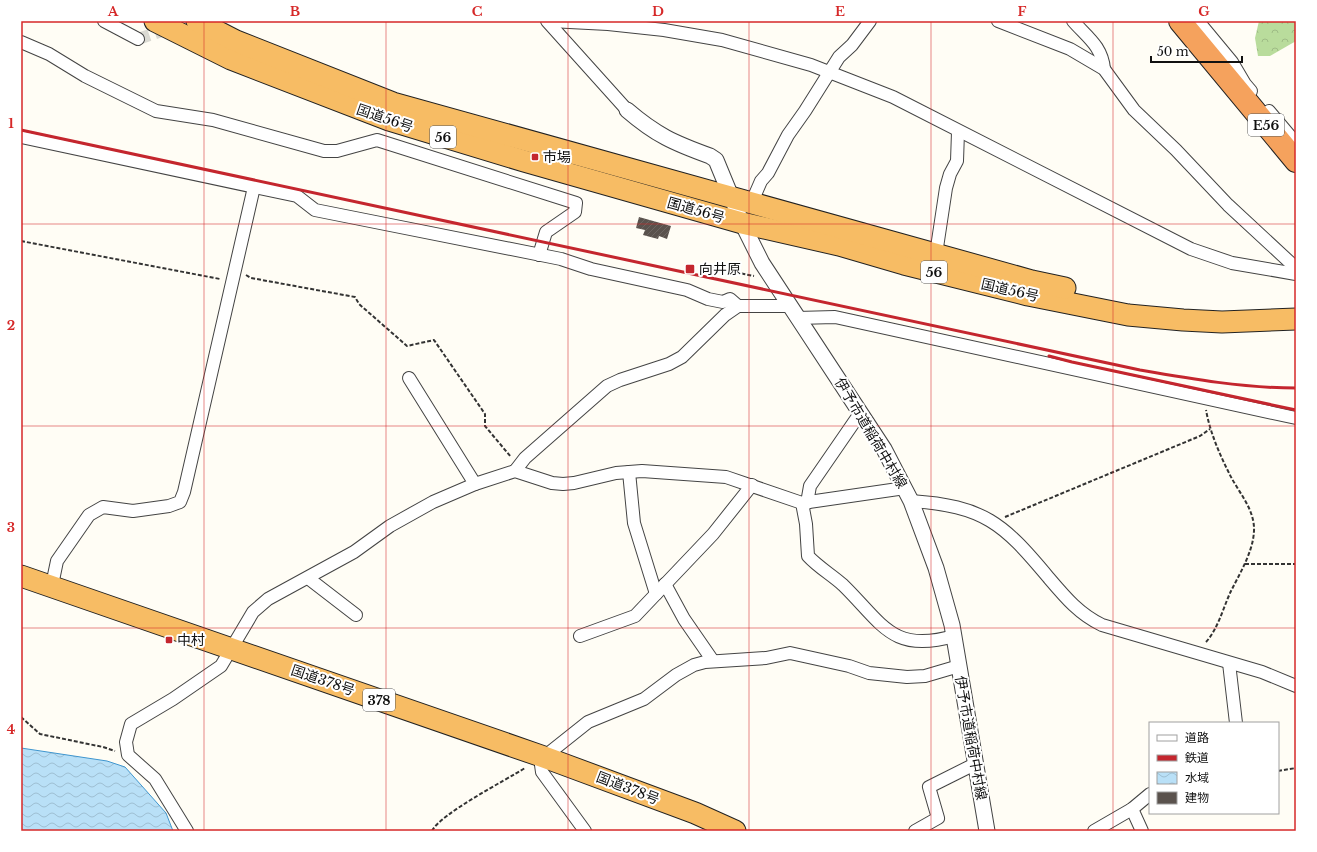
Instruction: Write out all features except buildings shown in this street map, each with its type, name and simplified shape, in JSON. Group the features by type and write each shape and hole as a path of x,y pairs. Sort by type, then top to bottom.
{"highway":[{"name":"国道56号","path":"154,21 231,59 389,120 524,161 742,223 839,245 904,264 1028,295 1128,315 1182,320 1257,321 1296,319"},
{"name":"国道56号","path":"197,21 236,41 393,103 742,202 1032,281 1128,302 1257,321"},
{"name":"E56","path":"1188,25 1236,90 1296,161"},
{"name":"国道378号","path":"21,576 52,585 231,649 544,756 695,813 735,831"}],"street":[{"path":"104,21 138,39"},
{"path":"547,21 627,110"},
{"path":"550,21 643,28 722,40 830,72 893,97 958,132 1202,253 1250,267 1296,268"},
{"path":"742,202 768,173 788,135 839,57 852,45 870,21"},
{"path":"998,21 1070,49 1104,69 1134,110 1176,150 1228,206 1296,268"},
{"path":"1072,21 1099,49 1103,58 1104,69"},
{"path":"1188,25 1232,62 1245,84 1296,143"},
{"path":"21,42 49,54 84,76 156,111 213,120 324,151 338,151 377,140 576,204 575,212 546,232 539,255"},
{"name":"伊予市道稲荷中村線","path":"627,110 645,126 666,139 710,156 716,160 742,202 742,223 762,263 793,312 861,412 884,449 908,495 938,575 954,636 987,831"},
{"path":"936,254 946,188 950,174 957,161 958,132"},
{"path":"21,137 297,196 315,210 561,259 591,269 687,290 708,299 723,302 730,299 738,306 835,317 1296,418"},
{"path":"52,585 57,561 89,515 103,507 133,511 169,506 180,502 186,484 254,187"},
{"path":"187,831 155,779 128,755 126,742 131,724 174,699 221,666 253,612 268,599 354,552 403,519 433,502 475,484 517,469 525,458 607,386 620,380 670,364 682,357 725,315 738,306"},
{"path":"409,378 475,484"},
{"path":"861,412 810,486 804,503 808,556 843,585 882,626 899,637 918,642 936,642 954,636"},
{"path":"517,469 552,483 563,484 574,484 629,472 642,471 726,477 752,485 789,500 804,503 908,495 964,509 994,522 1023,548 1076,609 1088,618 1126,633 1262,672 1296,686"},
{"path":"629,472 634,523 656,594"},
{"path":"580,636 635,616 713,534 752,485"},
{"path":"308,578 356,615"},
{"path":"665,584 684,619 713,661"},
{"path":"585,831 542,772 541,765 544,756 588,722 644,699 676,675 689,668 713,661 766,658 790,653 849,666 869,673 907,678 925,676 959,666"},
{"path":"1229,663 1236,722"},
{"path":"915,831 938,818 929,787 976,764"},
{"path":"1094,831 1132,809 1149,795"},
{"path":"1132,809 1142,831"}],"path":[{"path":"21,241 233,282"},
{"path":"708,269 708,267 754,276"},
{"path":"243,272 251,278 355,298 359,304 407,346 434,340 485,414 485,426 517,469"},
{"path":"1196,652 1215,629 1245,564 1254,531 1251,513 1247,503 1240,494 1221,458 1210,429 1203,398"},
{"path":"994,522 1200,436 1210,429"},
{"path":"1245,564 1296,564"},
{"path":"21,717 40,734 103,747 128,755"},
{"path":"432,831 435,825 447,816 544,756"},
{"path":"1279,771 1296,768"}],"green space":[{"path":"1259,21 1296,21 1296,41 1270,56 1258,56 1255,38"}],"water":[{"path":"21,748 107,761 125,767 166,813 173,831 21,831"}],"tunnel":[{"path":"138,39 191,21"}],"railway":[{"path":"21,130 1140,370 1238,385 1296,388"},
{"path":"1049,356 1296,410"}],"place":[{"name":"市場","path":"535,157"},
{"name":"向井原","path":"690,269"},
{"name":"中村","path":"169,640"}]}
